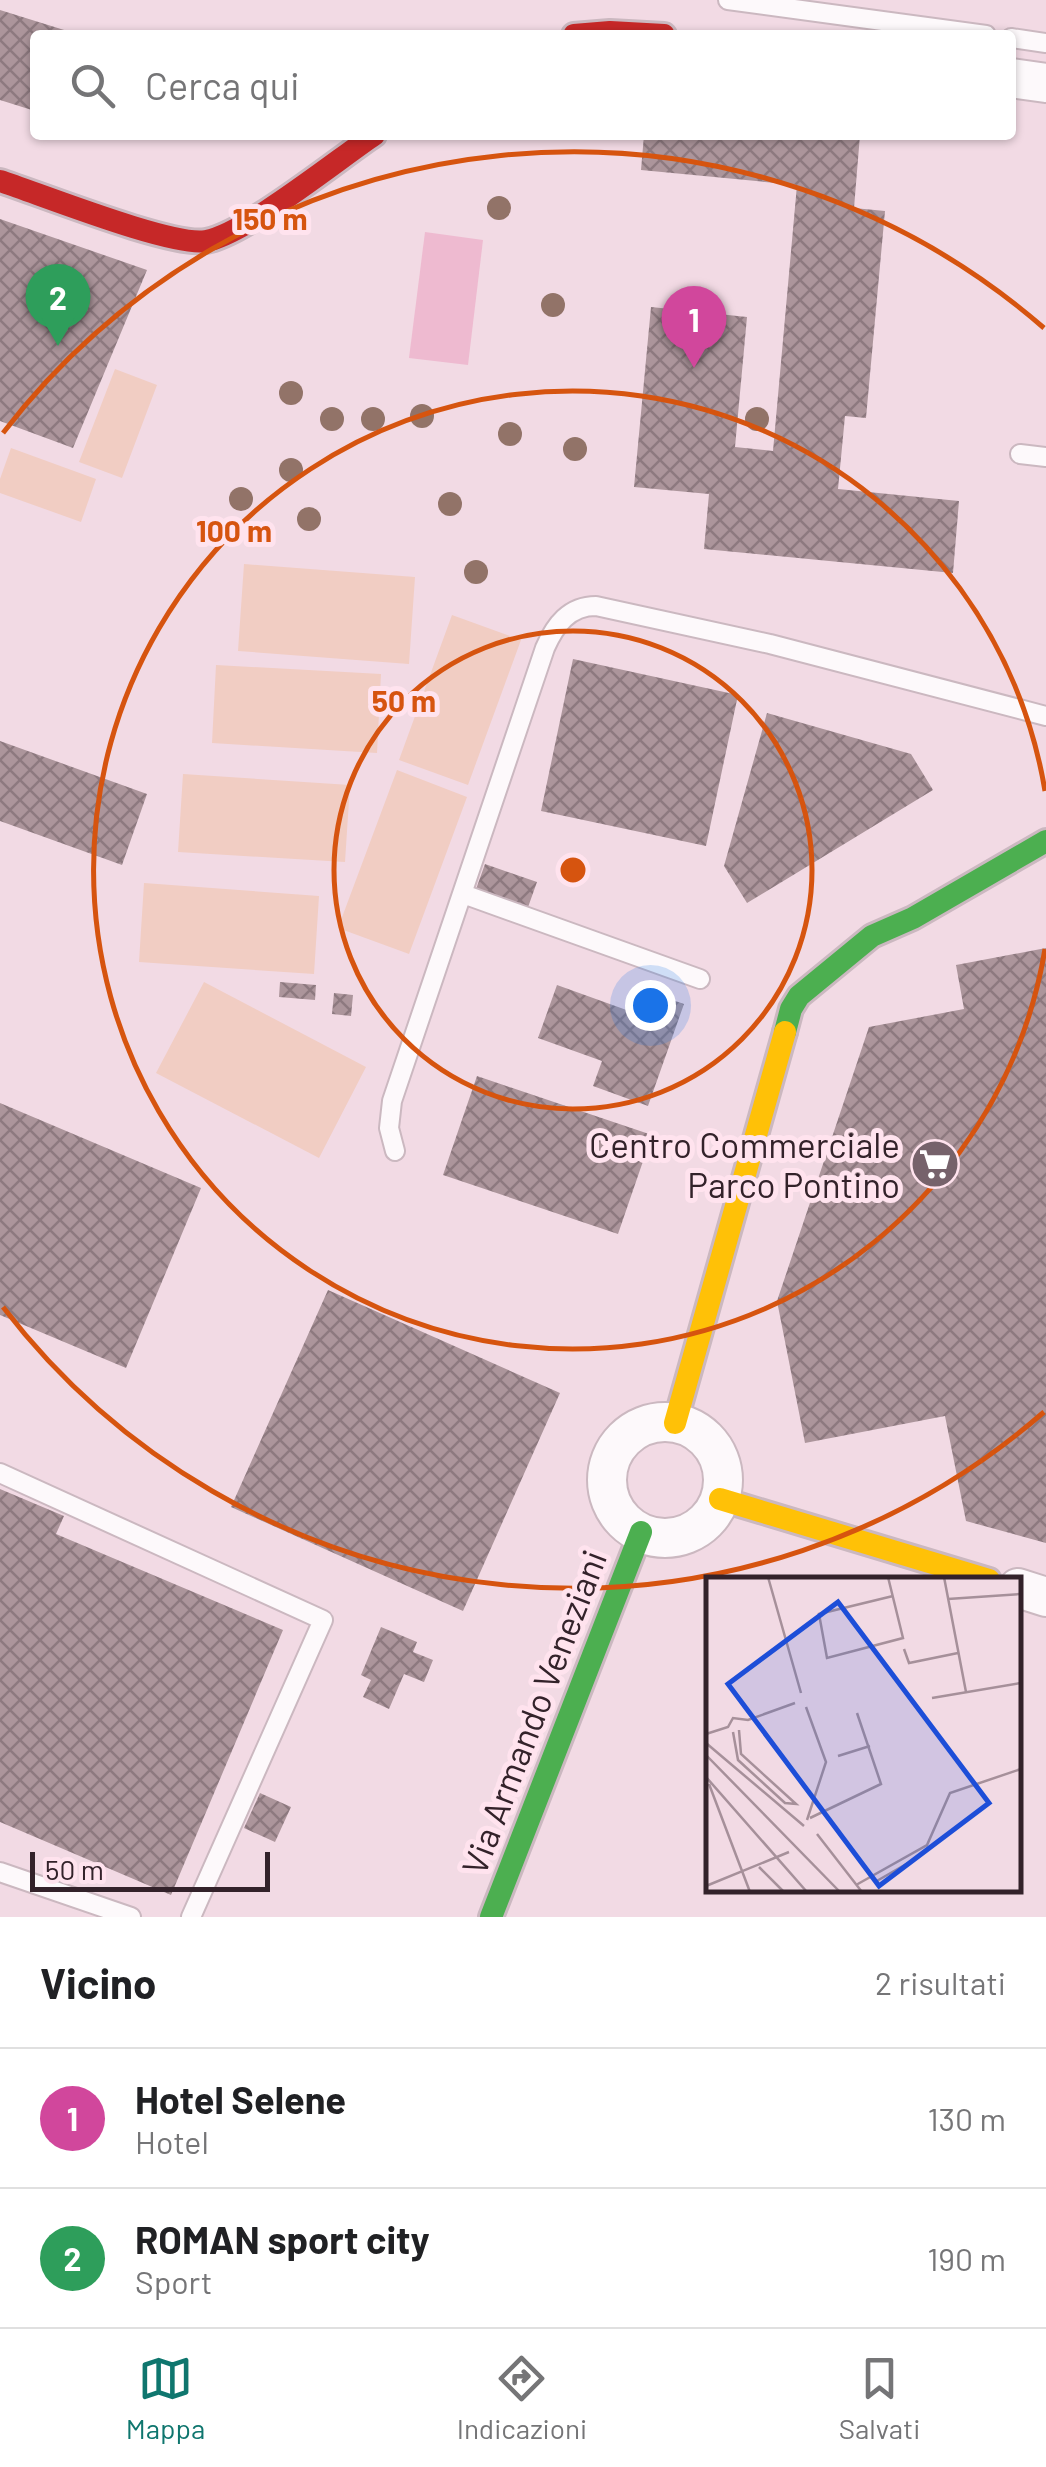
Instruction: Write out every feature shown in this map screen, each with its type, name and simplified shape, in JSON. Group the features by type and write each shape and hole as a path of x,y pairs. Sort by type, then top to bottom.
{"street":[{"path":"1016,79 1046,82"},
{"path":"0,182 170,238 204,242 234,231 367,140"},
{"path":"675,1423 791,1009 810,986 872,936 913,918 1046,841"},
{"path":"655,1423 675,1423 695,1430 716,1452 723,1481 720,1500 711,1516 688,1533 660,1538 640,1532 612,1504 607,1482 610,1461 629,1434 655,1423"},
{"path":"720,1500 979,1577"},
{"name":"Via Armando Veneziani","path":"491,1917 640,1532"},
{"path":"1021,1589 1046,1596"}],"lane":[{"path":"728,0 949,30"},
{"path":"1016,39 1046,43"},
{"path":"1020,454 1046,458"},
{"path":"395,1151 389,1128 392,1101 545,648 560,621 582,606 770,644 1046,716"},
{"path":"463,894 700,979"},
{"path":"0,1473 323,1620 190,1917"},
{"path":"0,1872 132,1917"}],"shaded area":[{"path":"425,232 483,240 468,365 409,358"},
{"path":"115,369 157,385 122,478 79,462"},
{"path":"11,448 96,479 81,522 0,493 0,479"},
{"path":"244,564 415,577 409,664 238,651"},
{"path":"452,615 521,640 468,785 399,760"},
{"path":"216,665 381,674 377,753 212,743"},
{"path":"397,770 467,797 409,954 338,928"},
{"path":"183,774 350,785 345,862 178,852"},
{"path":"144,883 319,896 314,974 139,962"},
{"path":"204,982 366,1067 319,1158 156,1073"}],"building":[{"path":"0,10 64,30 30,30 30,109 0,100"},
{"path":"644,140 860,140 854,208 885,211 866,418 845,416 838,489 959,501 953,573 704,549 709,494 634,487 651,307 747,317 735,447 773,451 797,185 641,170"},
{"path":"0,219 147,270 73,448 0,421"},
{"path":"573,659 738,695 706,846 541,811"},
{"path":"767,713 911,754 933,790 747,903 724,866"},
{"path":"0,741 147,794 122,865 0,821"},
{"path":"485,864 537,882 527,910 475,892"},
{"name":"Centro Commerciale Parco Pontino","path":"1046,948 1046,1543 966,1521 945,1416 805,1443 777,1301 869,1027 964,1009 956,965"},
{"path":"280,982 316,985 315,1000 279,997"},
{"path":"557,985 632,1012 641,989 684,1004 648,1106 593,1086 602,1061 538,1038"},
{"path":"334,993 353,995 351,1016 332,1014"},
{"path":"477,1076 652,1135 618,1234 443,1175"},
{"path":"0,1103 201,1188 126,1368 0,1315"},
{"path":"328,1290 560,1393 463,1611 231,1507"},
{"path":"0,1489 64,1516 56,1534 283,1630 171,1895 0,1822"},
{"path":"381,1627 417,1642 413,1652 433,1660 424,1682 404,1674 389,1709 363,1697 371,1680 361,1675"},
{"path":"260,1793 291,1807 275,1842 244,1828"}],"traffic: fast":[{"path":"785,1032 799,996 872,936 913,918 1046,841"},
{"path":"491,1917 641,1532"}],"traffic: slow":[{"path":"675,1423 785,1032"},
{"path":"720,1499 979,1577"}],"traffic: jam":[{"path":"0,181 136,228 189,241 206,241 223,236 266,211 367,140"}],"place":[{"name":"ROMAN sport city","path":"58,346"},
{"name":"Hotel Selene","path":"694,368"},
{"name":"Centro Commerciale Parco Pontino","path":"935,1164"}]}
